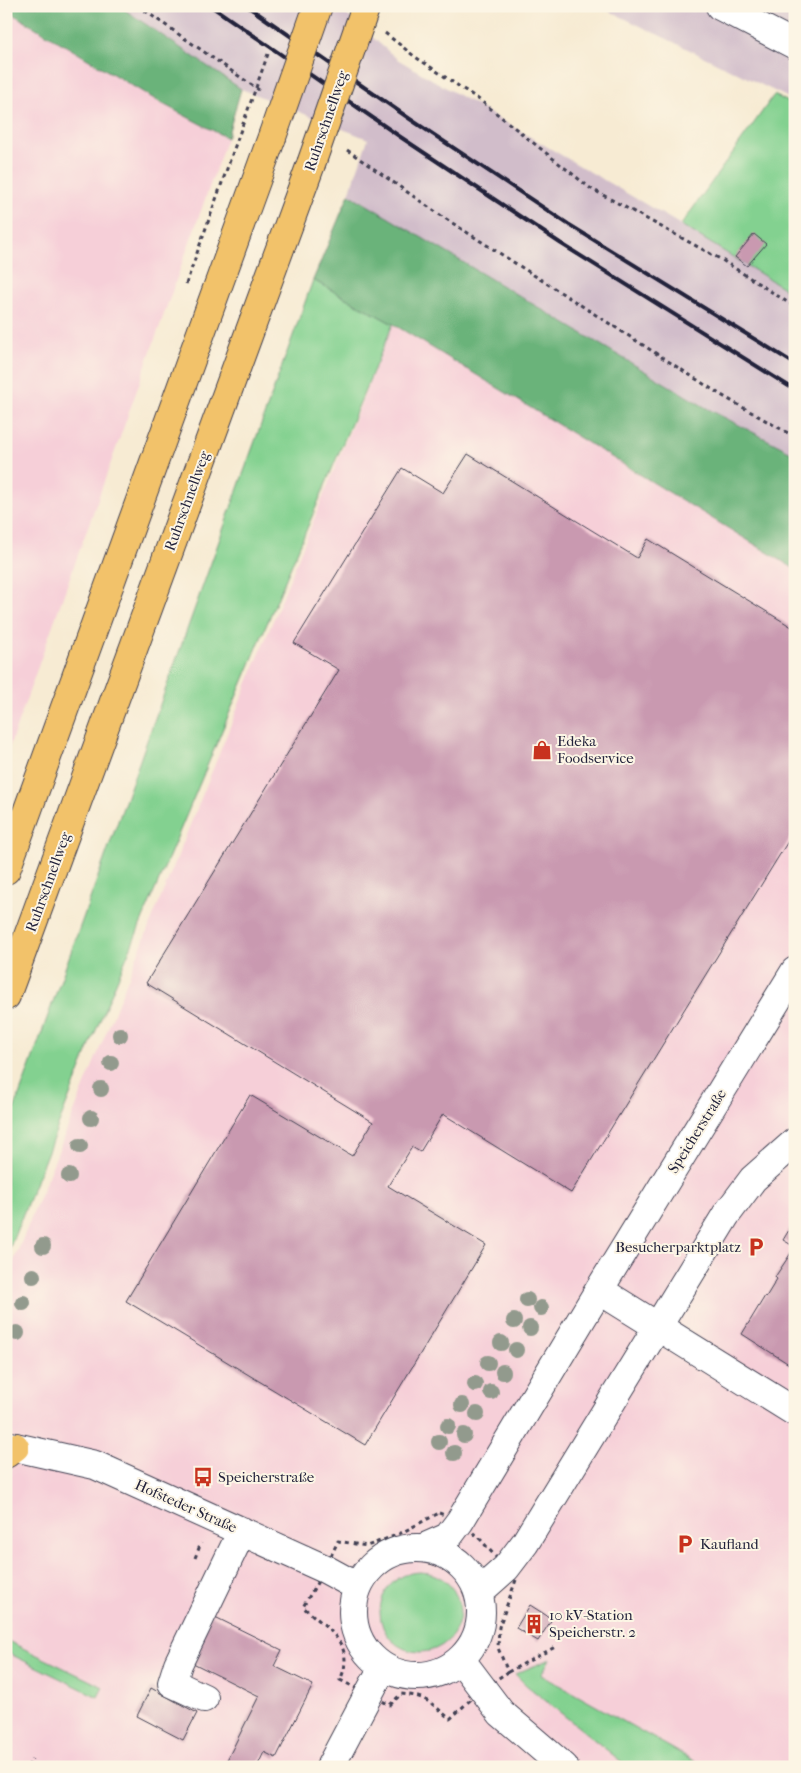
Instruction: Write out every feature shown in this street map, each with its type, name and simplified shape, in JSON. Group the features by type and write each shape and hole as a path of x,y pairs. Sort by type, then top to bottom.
{"highway":[{"path":"6,870 318,6"},
{"name":"Ruhrschnellweg","path":"6,996 311,164 366,6"}],"street":[{"path":"720,6 795,45"},
{"name":"Speicherstraße","path":"423,1548 448,1537 460,1521 795,971"},
{"path":"480,1592 506,1568 525,1543 726,1216 753,1179 795,1142"},
{"path":"599,1290 795,1412"},
{"name":"Hofsteder Straße","path":"9,1448 95,1465 325,1569 358,1587"},
{"path":"204,1698 172,1683 178,1664 242,1531"},
{"path":"423,1548 440,1552 456,1560 468,1572 480,1592 482,1607 480,1626 473,1644 461,1660 444,1671 424,1676 404,1676 383,1667 370,1656 360,1641 354,1623 353,1604 358,1587 369,1570 384,1557 403,1550 423,1548"},
{"path":"461,1660 501,1713 564,1767"},
{"path":"330,1767 383,1667"}],"path":[{"path":"138,6 267,95"},
{"path":"383,31 414,56 481,101 590,188 722,260 795,307"},
{"path":"245,118 269,53"},
{"path":"347,150 443,217 696,379 795,436"},
{"path":"508,1672 498,1648 499,1627 516,1580 481,1540 460,1521 439,1513 399,1534 367,1546 338,1541 325,1569 303,1607 336,1637 345,1653 346,1668 340,1680 390,1705 401,1694 414,1695 429,1700 450,1719 482,1689 508,1672 555,1648"},
{"path":"28,1767 32,1759"}],"shaded area":[{"path":"119,6 337,6 397,59 681,225 795,295 795,454 708,409 349,194 368,139 241,89"},
{"path":"599,6 795,6 795,101"},
{"path":"6,10 161,103 227,138 6,756"},
{"path":"393,324 795,569 795,1767 6,1767 6,1280"}],"green space":[{"path":"6,6 119,6 241,89 227,138 161,103 6,10"},
{"path":"774,95 795,105 795,295 681,225"},
{"path":"349,194 708,409 795,454 795,569 393,324 313,280"},
{"path":"313,280 393,324 94,1035 6,1257 6,1132"},
{"path":"412,1572 428,1572 449,1583 460,1604 460,1620 449,1641 428,1652 412,1652 398,1646 386,1634 380,1620 380,1604 386,1590 398,1578"},
{"path":"6,1640 103,1687 98,1697 6,1652"},
{"path":"550,1659 541,1675 705,1767 628,1767 526,1685 515,1674"}],"building":[{"path":"754,234 766,244 747,266 735,257"},
{"name":"Edeka Foodservice","path":"468,454 637,558 648,539 795,629 795,830 571,1193 443,1114 420,1152 412,1147 388,1186 486,1245 365,1445 126,1301 250,1095 352,1156 373,1122 146,983 339,670 294,643 402,468 443,493"},
{"path":"792,1225 795,1227 795,1247 783,1240"},
{"path":"795,1247 795,1368 742,1334"},
{"name":"10 kV-Station Speicherstr. 2","path":"530,1605 552,1619 538,1641 516,1628"},
{"path":"211,1615 282,1650 274,1666 313,1685 276,1758 264,1752 257,1767 239,1767 227,1760 259,1696 189,1661"},
{"path":"151,1688 197,1713 183,1740 137,1716"}],"railway":[{"path":"211,6 399,136 560,243 795,390"},
{"path":"247,6 410,119 568,224 795,364"}],"place":[{"name":"Edeka Foodservice","path":"542,750"},
{"name":"Besucherparktplatz","path":"756,1247"},
{"name":"Speicherstraße","path":"203,1477"},
{"name":"Kaufland","path":"685,1544"},
{"name":"10 kV-Station Speicherstr. 2","path":"534,1624"}]}
